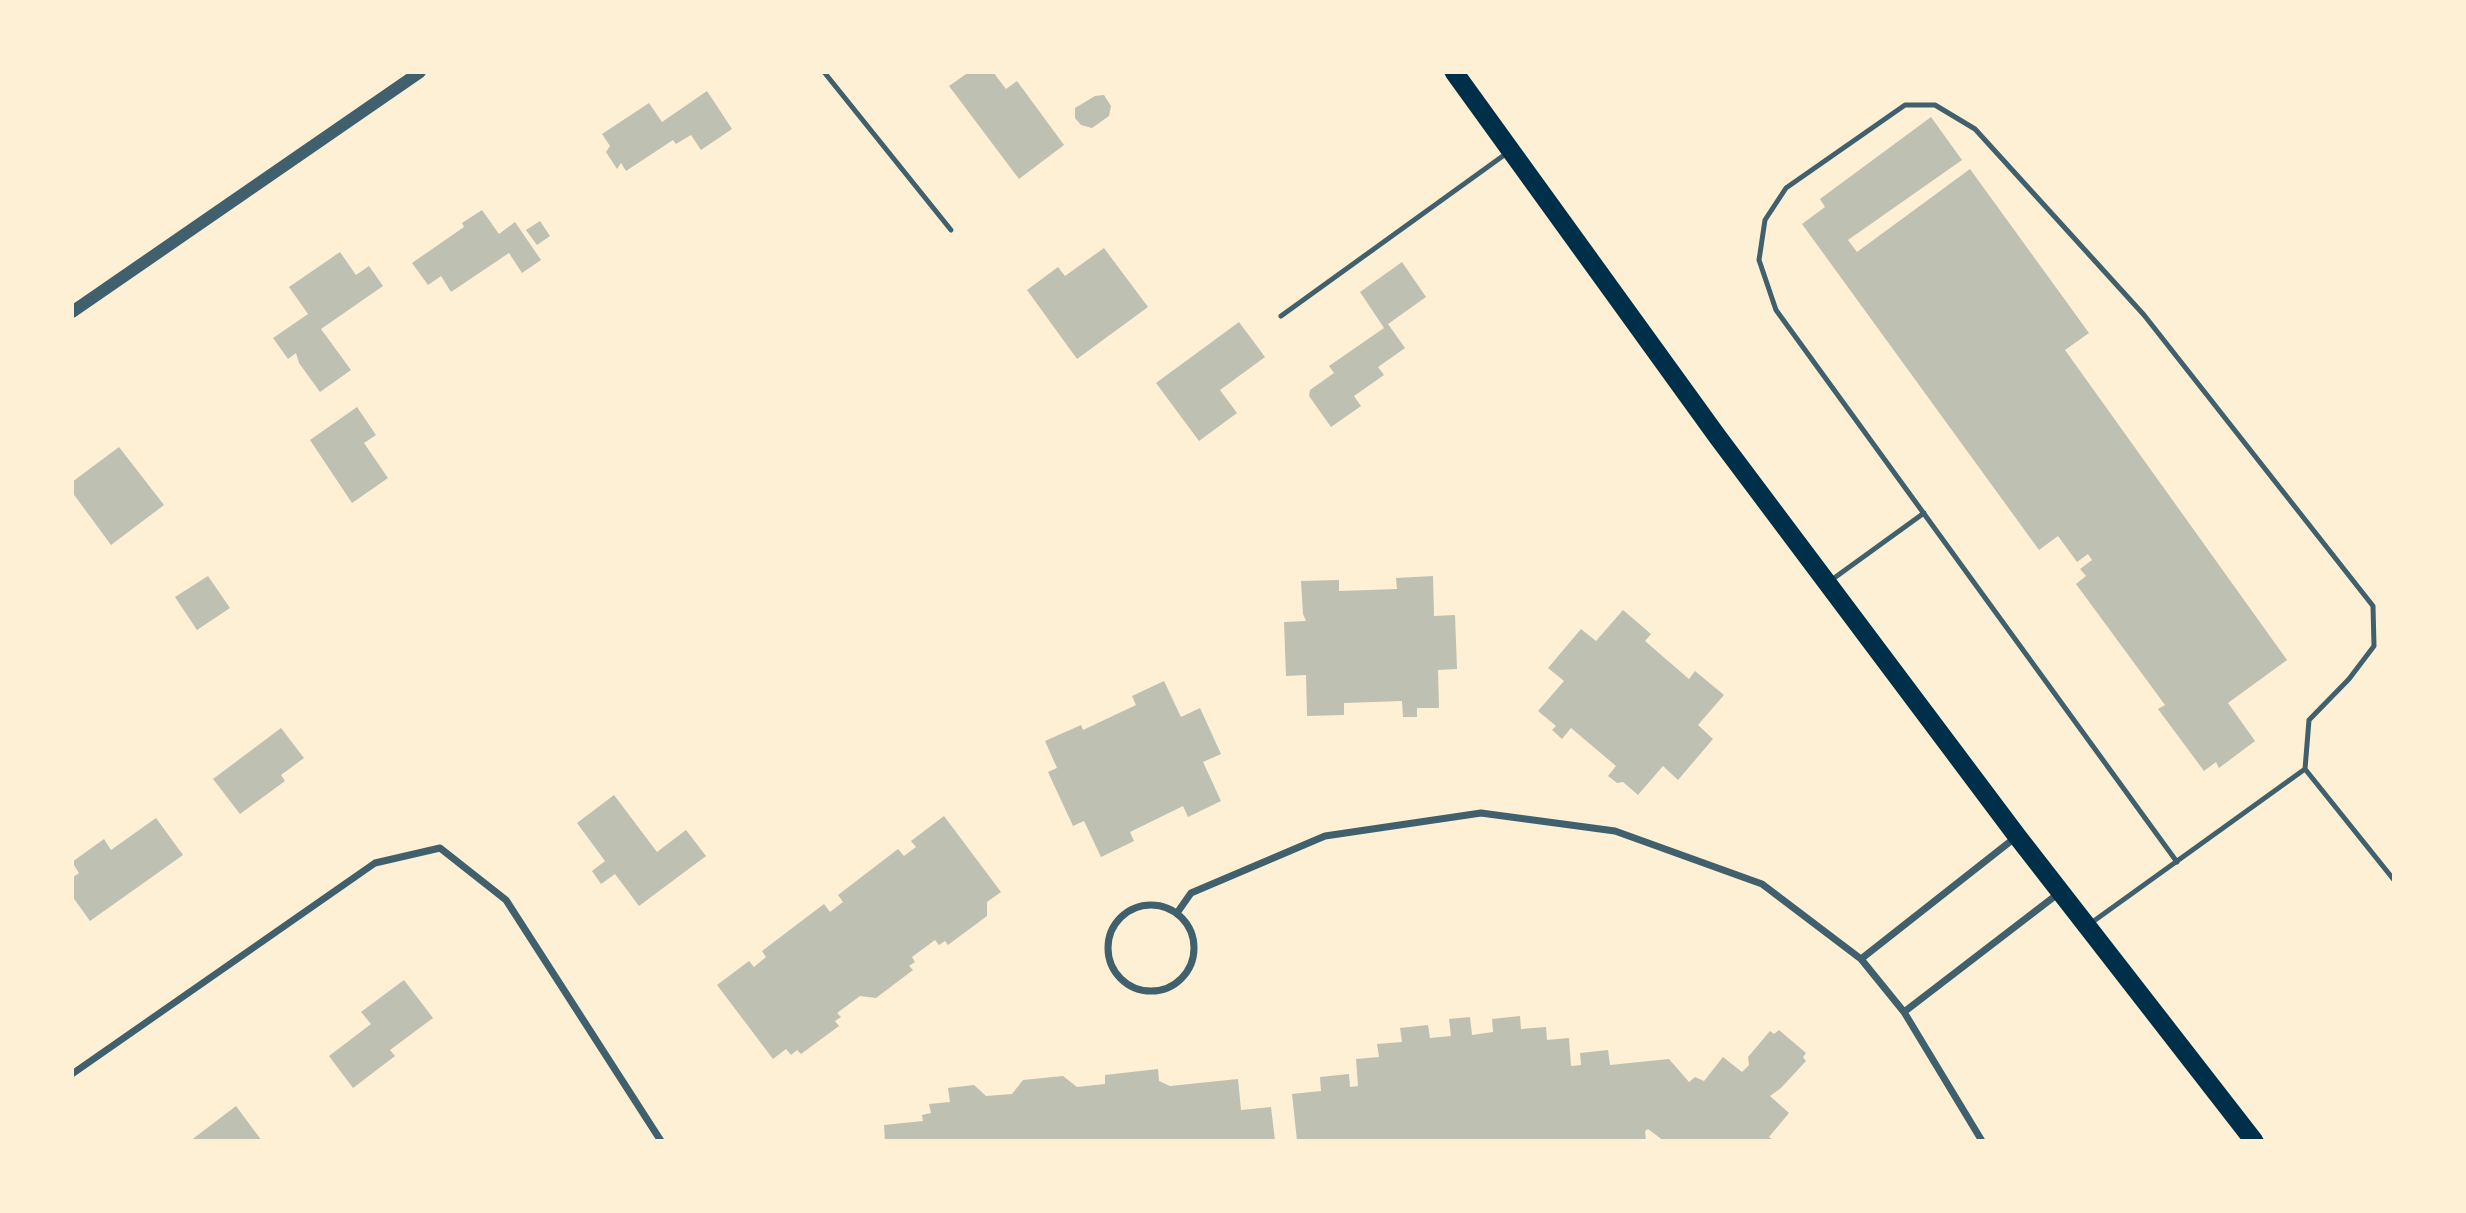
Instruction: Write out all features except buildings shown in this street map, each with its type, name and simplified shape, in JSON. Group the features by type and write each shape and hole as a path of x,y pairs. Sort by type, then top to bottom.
{"highway":[{"path":"1454,72 1717,436 1827,583 2017,836 2254,1141"}],"street":[{"path":"72,312 419,72"},
{"path":"1178,913 1191,894 1325,836 1481,813 1615,831 1762,884 1861,959 1904,1012 1982,1141"},
{"path":"1861,959 2017,836"},
{"path":"72,1074 375,863 440,848 506,900 661,1141"},
{"path":"1904,1012 2060,892"},
{"path":"1162,905 1178,913 1193,935 1194,957 1188,972 1163,989 1149,991 1128,984 1116,973 1110,960 1109,937 1115,924 1125,913 1139,906 1162,905"}],"lane":[{"path":"824,72 951,230"},
{"path":"2177,862 1776,310 1759,260 1765,220 1786,188 1905,105 1935,105 1975,129 2144,315 2373,606 2374,646 2349,679 2309,720 2305,769 2394,880"},
{"path":"1281,316 1512,149"},
{"path":"1827,583 1924,513"},
{"path":"2087,926 2305,769"}]}
